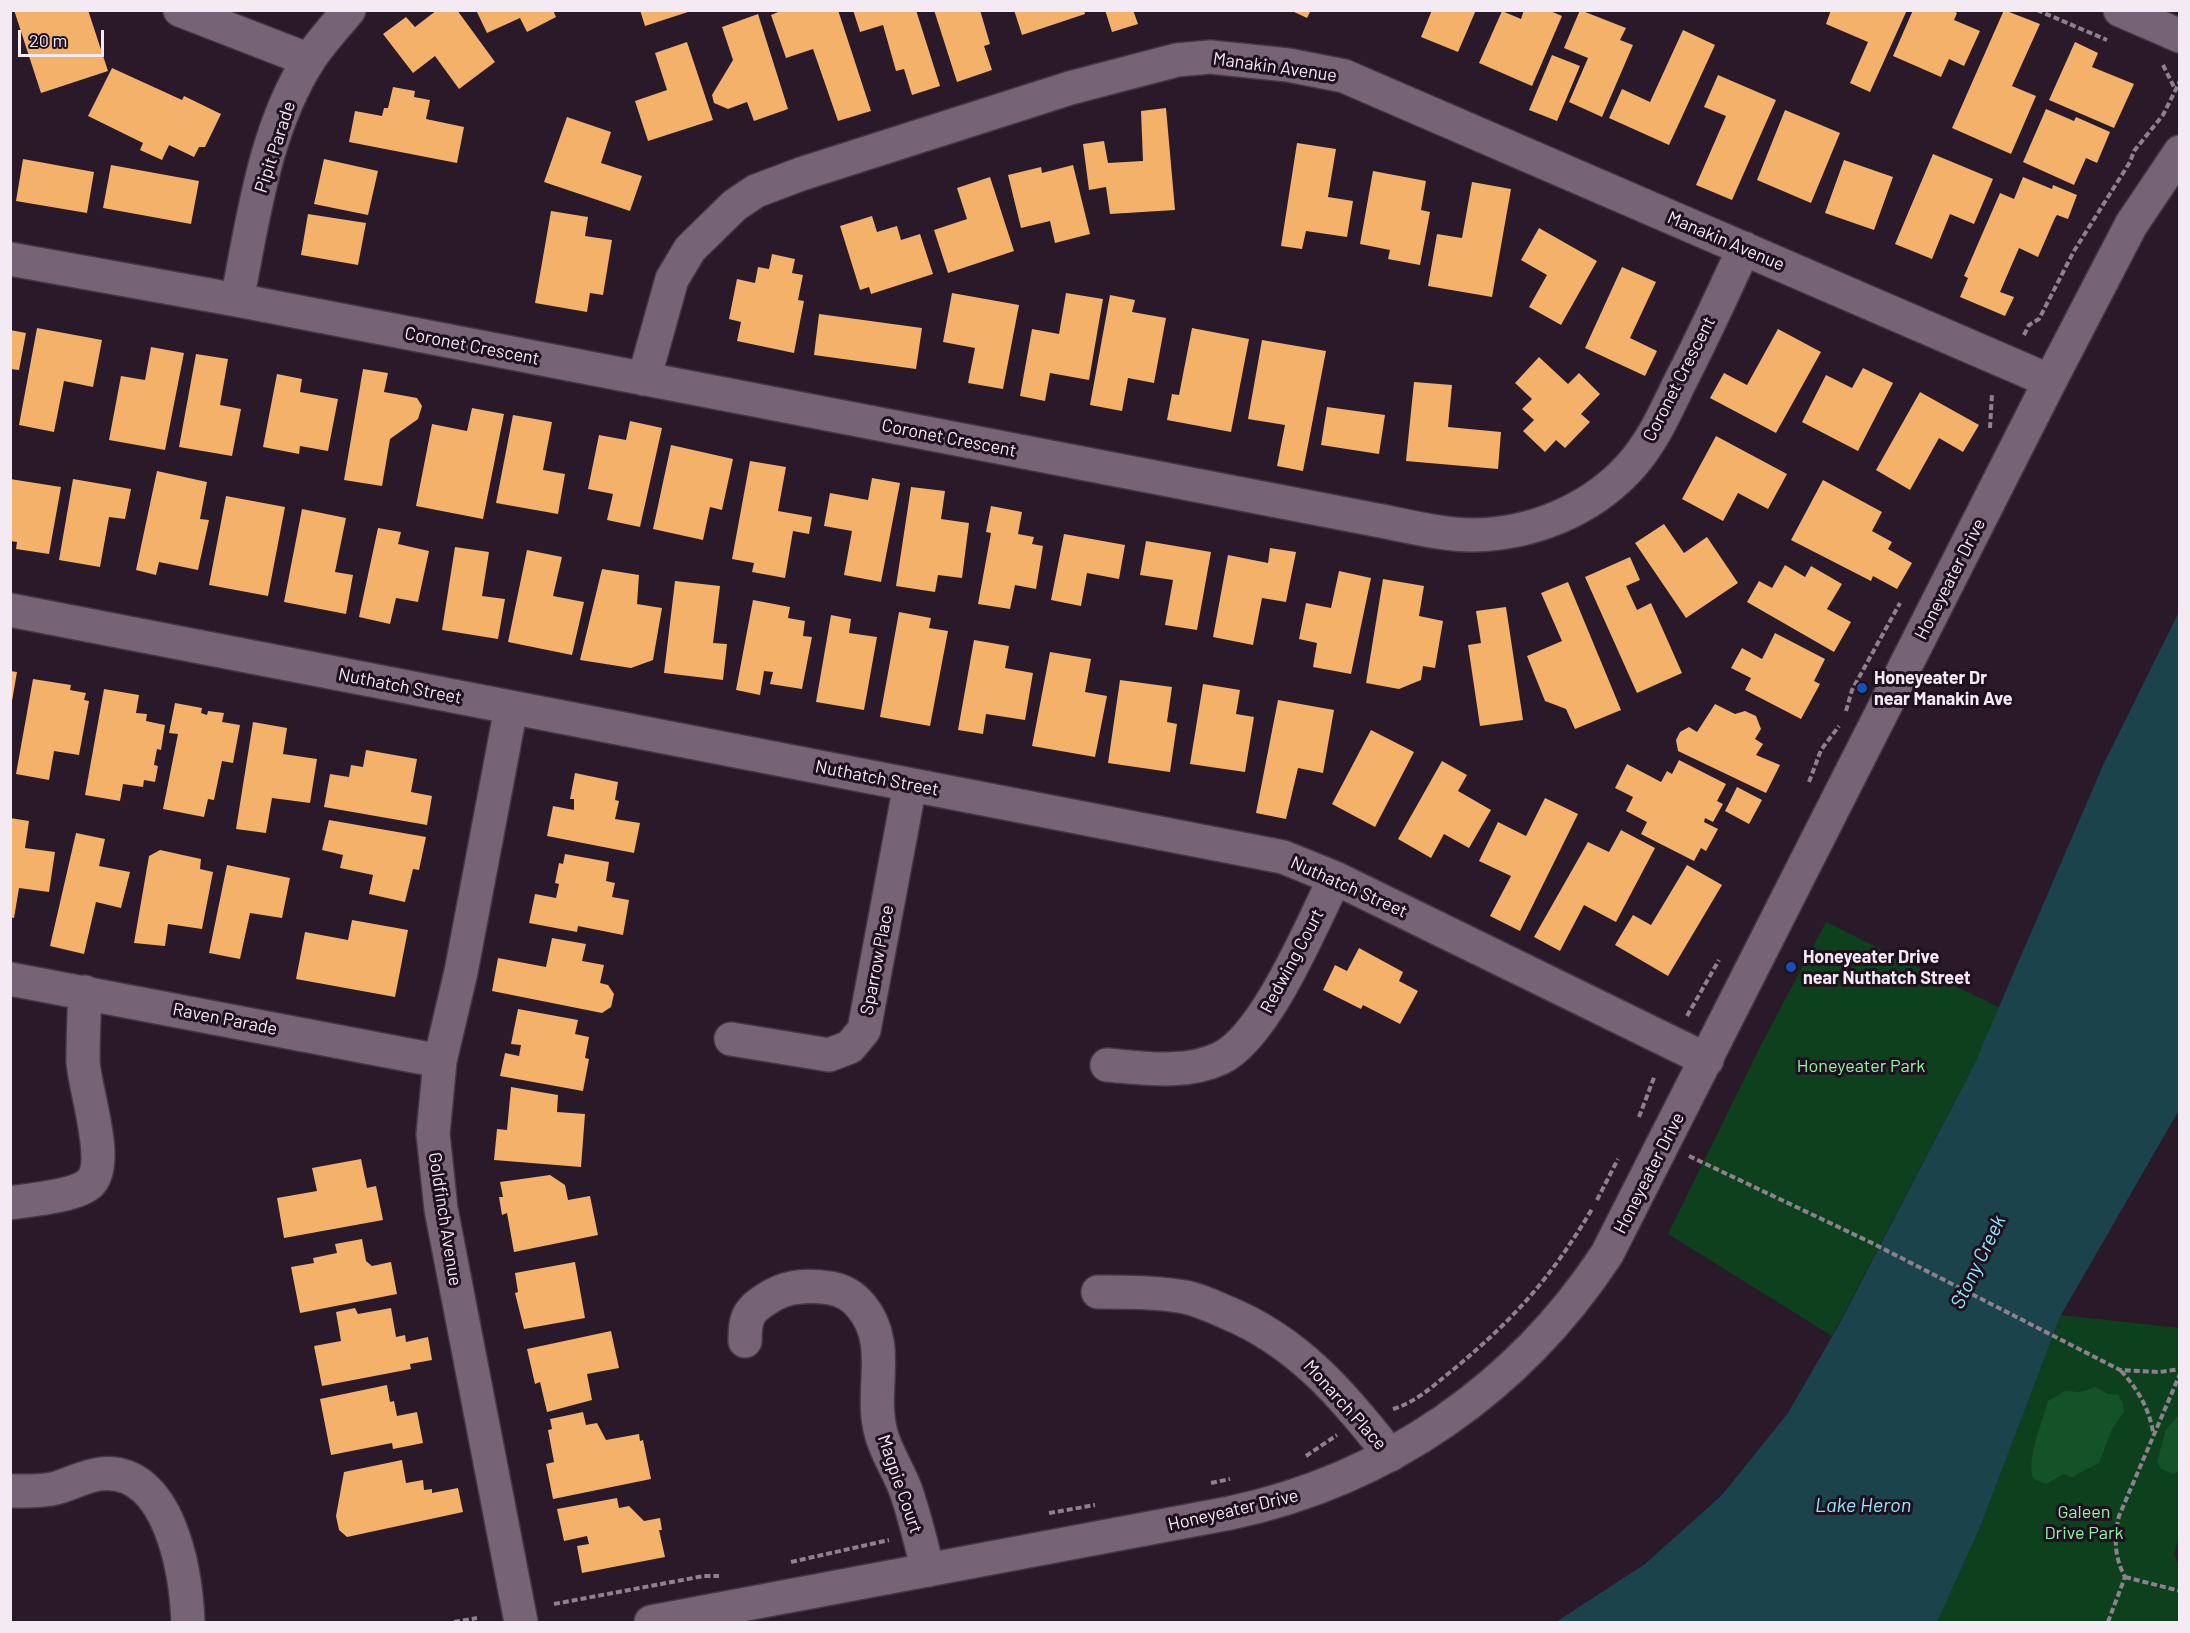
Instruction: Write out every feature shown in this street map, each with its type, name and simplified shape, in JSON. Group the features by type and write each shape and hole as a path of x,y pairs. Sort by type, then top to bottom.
{"street":[{"path":"180,10 309,60"},
{"name":"Pipit Parade","path":"237,300 253,219 275,134 309,60 349,10"},
{"path":"2120,10 2180,36"},
{"name":"Manakin Avenue","path":"644,379 672,279 690,249 728,210 756,191 801,174 1070,88 1177,60 1209,57 1288,65 1344,76 2050,381"},
{"name":"Honeyeater Drive","path":"651,1623 1258,1507 1321,1487 1390,1455 1470,1404 1512,1369 1546,1334 1607,1254 2050,381 2132,225 2180,152"},
{"name":"Coronet Crescent","path":"10,259 237,300 1371,519 1471,535 1504,533 1539,525 1571,512 1598,495 1629,469 1657,430 1744,248"},
{"name":"Nuthatch Street","path":"10,610 1283,857 1335,878 1707,1060"},
{"name":"Goldfinch Avenue","path":"511,708 461,972 440,1061 433,1134 441,1209 521,1623"},
{"name":"Sparrow Place","path":"731,1040 829,1055 850,1047 864,1030 910,785"},
{"name":"Redwing Court","path":"1107,1065 1161,1070 1192,1067 1220,1059 1233,1051 1266,1013 1335,878"},
{"name":"Raven Parade","path":"10,979 440,1061"},
{"path":"10,1203 78,1190 89,1184 96,1176 97,1148 83,1063 84,992"},
{"name":"Magpie Court","path":"745,1341 745,1320 755,1306 776,1294 797,1286 840,1290 856,1300 867,1313 879,1345 880,1431 905,1489 928,1570"},
{"name":"Monarch Place","path":"1098,1292 1149,1293 1186,1297 1245,1320 1270,1333 1302,1356 1330,1383 1390,1455"},
{"path":"10,1491 54,1489 100,1474 119,1475 135,1481 157,1502 179,1554 187,1595 188,1623"}],"path":[{"path":"2037,10 2110,42"},
{"path":"2156,62 2166,66 2174,88 2180,81"},
{"path":"1986,436 1990,429 1992,394"},
{"path":"1808,787 1821,750 1843,721 1852,690 1902,598"},
{"path":"1686,1016 1721,956"},
{"path":"1636,1126 1655,1075"},
{"path":"1664,1144 1870,1242 2120,1370 2160,1372 2180,1369"},
{"path":"1383,1412 1404,1406 1426,1392 1497,1333 1539,1289 1594,1207 1621,1153"},
{"path":"2120,1370 2140,1395 2151,1421 2152,1432"},
{"path":"2180,1374 2126,1494 2114,1538 2118,1564 2126,1577 2180,1590"},
{"path":"1303,1459 1338,1434"},
{"path":"1209,1483 1232,1478"},
{"path":"1042,1515 1106,1503"},
{"path":"788,1562 889,1540"},
{"path":"554,1604 704,1576 723,1576"},
{"path":"2108,1623 2126,1577"},
{"path":"454,1623 477,1618"}],"green space":[{"name":"Honeyeater Park","path":"1826,922 2000,1008 1974,1065 1832,1336 1668,1234 1760,1047"},
{"name":"Galeen Drive Park","path":"2061,1315 2179,1328 2180,1534 2174,1554 2179,1566 2179,1622 1937,1622 1979,1530"},
{"path":"2096,1387 2108,1394 2118,1395 2123,1403 2124,1412 2112,1429 2099,1463 2072,1477 2064,1474 2046,1484 2033,1479 2031,1471 2033,1451 2048,1401 2065,1391 2079,1392"},
{"path":"2179,1415 2179,1470 2174,1474 2161,1469 2157,1462 2166,1429"}],"water":[{"name":"Lake Heron","path":"2179,612 2179,1110 2061,1315 1979,1530 1937,1622 1556,1622 1645,1564 1722,1495 1788,1413 1837,1328 1974,1065 2104,763"}],"building":[{"path":"14,10 88,10 108,71 41,93"},
{"path":"437,10 457,10 495,62 459,89 435,56 413,73 383,34 406,17 415,27"},
{"path":"476,10 553,10 556,17 527,32 520,18 487,33"},
{"path":"640,10 691,10 691,11 645,26"},
{"path":"783,10 838,10 871,111 838,121 813,49 786,58 771,15"},
{"path":"853,10 916,10 940,86 912,95 904,69 896,71 883,25 860,32"},
{"path":"934,10 980,10 990,44 984,46 992,70 957,82"},
{"path":"1014,10 1084,10 1085,14 1022,35"},
{"path":"1105,10 1133,10 1138,24 1112,32"},
{"path":"1290,10 1311,10 1307,18"},
{"path":"1432,10 1476,10 1458,52 1421,37"},
{"path":"1524,10 1548,10 1562,16 1532,86 1479,63 1502,11 1521,19"},
{"path":"1580,10 1626,28 1620,40 1633,45 1602,117 1569,102 1588,58 1564,48"},
{"path":"1831,10 1907,10 1870,92 1850,83 1868,42 1826,24"},
{"path":"1913,10 1952,10 1957,13 1954,20 1980,31 1964,66 1949,59 1941,77 1893,56"},
{"path":"2004,10 2040,24 2012,86 2036,96 2011,154 1952,128"},
{"path":"758,14 788,109 754,121 747,102 728,109 714,103 712,95 733,60 722,27"},
{"path":"1683,30 1715,45 1669,145 1609,118 1622,89 1650,102"},
{"path":"687,42 713,120 648,141 635,101 667,90 655,53"},
{"path":"2075,42 2098,53 2092,67 2134,84 2114,128 2049,100"},
{"path":"1552,55 1580,66 1557,121 1529,110"},
{"path":"112,68 182,100 184,96 221,114 205,147 199,147 194,157 169,145 162,160 140,150 143,143 88,116"},
{"path":"1718,75 1776,100 1732,200 1696,185 1726,116 1704,107"},
{"path":"393,87 415,91 414,97 430,100 426,119 464,127 457,163 349,142 355,111 382,116 384,108 388,108"},
{"path":"1166,108 1175,210 1110,214 1106,187 1089,190 1083,144 1104,141 1108,163 1143,161 1141,111"},
{"path":"2046,109 2074,121 2076,117 2110,132 2097,163 2086,158 2074,185 2023,162"},
{"path":"1785,110 1840,133 1811,203 1757,180"},
{"path":"567,117 611,132 601,163 642,176 630,211 544,182"},
{"path":"1297,143 1336,149 1328,197 1353,201 1347,237 1306,231 1302,249 1281,246"},
{"path":"1933,154 1993,179 1974,224 1950,214 1932,259 1895,244"},
{"path":"23,159 94,172 87,213 16,201"},
{"path":"324,159 378,171 368,215 314,204"},
{"path":"1844,160 1893,177 1874,230 1825,213"},
{"path":"111,165 199,181 191,224 103,208"},
{"path":"1073,165 1090,234 1055,243 1050,221 1021,228 1008,175 1041,167 1042,173"},
{"path":"1373,171 1426,181 1421,210 1430,212 1420,265 1388,259 1390,250 1360,244"},
{"path":"990,177 1014,251 948,273 934,230 967,219 957,188"},
{"path":"2023,177 2052,189 2053,185 2077,195 2068,219 2057,215 2055,218 2038,257 2019,248 2000,292 2014,297 2005,316 1960,297 1968,278 1964,276 2000,193 2014,199"},
{"path":"1472,182 1511,189 1492,297 1428,286 1437,234 1462,238"},
{"path":"551,211 588,217 585,236 612,240 603,295 590,293 587,312 535,303"},
{"path":"308,214 366,223 358,265 301,255"},
{"path":"872,216 877,232 897,226 901,240 920,234 933,274 871,294 869,287 860,290 840,226"},
{"path":"1539,228 1597,261 1561,325 1529,307 1547,275 1521,260"},
{"path":"772,254 795,259 792,273 803,275 798,300 804,301 794,353 737,341 741,322 729,319 737,279 755,283 758,267 769,269"},
{"path":"1622,267 1656,282 1630,338 1657,351 1645,376 1585,348"},
{"path":"952,293 1019,305 1003,389 968,383 975,348 943,342"},
{"path":"1066,293 1103,299 1089,380 1050,373 1045,401 1020,396 1032,329 1059,334"},
{"path":"1110,295 1135,300 1132,312 1166,318 1154,383 1128,378 1122,411 1090,405"},
{"path":"819,314 922,328 916,369 814,355"},
{"path":"37,328 102,340 93,387 64,381 54,432 19,425"},
{"path":"1192,328 1249,339 1231,432 1167,420 1172,394 1179,395"},
{"path":"1778,329 1821,352 1776,433 1710,398 1724,373 1747,385"},
{"path":"10,330 26,333 19,370 10,369"},
{"path":"1262,340 1326,351 1303,471 1277,466 1285,425 1248,419"},
{"path":"151,347 184,353 165,450 109,440 121,376 145,380"},
{"path":"196,354 228,359 220,405 241,409 232,456 179,447"},
{"path":"1539,357 1568,384 1579,373 1600,394 1581,414 1590,422 1565,448 1556,440 1545,452 1523,431 1534,420 1522,409 1532,399 1515,383"},
{"path":"1863,368 1893,383 1858,451 1802,422 1826,375 1852,388"},
{"path":"363,369 388,373 384,392 417,398 422,406 418,419 390,439 382,486 344,480"},
{"path":"277,374 302,379 300,392 338,399 328,451 300,446 299,454 263,447"},
{"path":"1414,382 1452,385 1448,427 1501,432 1498,469 1406,461"},
{"path":"1920,392 1979,425 1963,452 1939,438 1910,490 1876,470"},
{"path":"1327,407 1385,415 1379,454 1321,445"},
{"path":"472,408 504,414 483,519 416,506 432,424 467,431"},
{"path":"513,415 552,422 543,470 565,474 558,514 496,503"},
{"path":"630,421 662,428 640,527 607,520 613,494 588,489 599,435 626,440"},
{"path":"1716,436 1787,474 1768,509 1738,493 1723,521 1682,499"},
{"path":"671,445 733,459 722,510 710,507 703,540 653,529"},
{"path":"750,461 786,467 778,511 812,517 809,534 793,531 785,578 752,572 754,563 732,559"},
{"path":"157,471 207,482 200,519 209,520 198,570 159,562 156,575 136,570"},
{"path":"872,478 900,483 881,582 844,575 852,531 824,526 830,493 868,500"},
{"path":"10,479 61,487 49,554 16,549 17,542 10,541"},
{"path":"73,479 131,489 125,519 109,517 100,567 59,560"},
{"path":"1823,480 1882,512 1872,531 1892,542 1888,549 1912,563 1897,589 1873,576 1871,581 1791,540"},
{"path":"911,487 945,491 941,519 969,523 962,578 938,575 935,592 896,586"},
{"path":"226,496 285,507 268,596 209,585"},
{"path":"991,506 1022,512 1018,534 1034,537 1032,544 1043,546 1036,589 1015,585 1010,609 978,604 991,533 986,532"},
{"path":"302,509 346,518 335,572 353,575 346,614 284,602"},
{"path":"1664,524 1684,553 1707,537 1738,583 1686,618 1635,543"},
{"path":"378,528 401,532 398,544 429,551 418,602 396,598 390,624 359,617"},
{"path":"1064,534 1125,545 1119,579 1087,573 1081,606 1051,600"},
{"path":"1146,541 1211,552 1197,630 1165,625 1173,580 1140,575"},
{"path":"455,547 489,552 482,596 505,599 498,639 442,630"},
{"path":"1270,548 1296,552 1286,602 1262,598 1253,645 1213,637 1228,555 1268,563"},
{"path":"527,550 562,557 553,596 584,602 572,655 508,642"},
{"path":"1630,557 1640,580 1626,586 1637,610 1651,603 1682,673 1637,693 1585,577"},
{"path":"1785,565 1805,577 1811,566 1842,584 1827,609 1851,622 1834,652 1747,602 1759,581 1772,588"},
{"path":"602,569 639,575 637,604 662,608 653,660 631,668 580,660"},
{"path":"1339,571 1371,578 1351,674 1313,667 1317,643 1299,639 1306,603 1331,608"},
{"path":"1383,579 1424,586 1419,616 1443,621 1435,668 1423,666 1421,680 1399,689 1366,683"},
{"path":"675,581 720,586 713,643 727,644 723,680 664,673"},
{"path":"1568,582 1621,710 1575,729 1566,709 1545,701 1527,656 1562,641 1541,593"},
{"path":"753,600 790,607 788,618 805,621 803,636 812,637 802,689 770,684 773,672 764,671 760,695 736,690"},
{"path":"1506,607 1523,720 1480,726 1468,645 1481,643 1476,611"},
{"path":"899,612 931,618 929,628 948,631 930,726 880,717"},
{"path":"831,615 851,619 849,633 877,637 864,710 816,702"},
{"path":"1775,633 1825,659 1814,681 1820,684 1801,719 1745,690 1751,678 1731,668 1742,648 1762,659"},
{"path":"974,640 1009,646 1005,668 1033,673 1025,720 986,714 983,734 958,730"},
{"path":"1050,652 1091,659 1085,692 1107,696 1095,757 1032,746"},
{"path":"10,671 17,672 12,701 10,701"},
{"path":"33,679 71,685 70,690 86,693 84,700 89,701 79,755 54,751 49,780 16,774"},
{"path":"1120,680 1172,687 1167,722 1177,724 1170,772 1108,763"},
{"path":"1203,684 1240,690 1236,714 1254,717 1245,772 1190,764"},
{"path":"104,689 139,695 136,713 147,714 146,721 165,725 161,750 157,749 154,765 158,766 155,782 144,780 143,787 123,784 120,801 85,795"},
{"path":"1278,700 1334,710 1323,773 1298,768 1286,819 1256,813"},
{"path":"175,703 202,708 201,713 207,715 208,711 224,713 222,722 240,725 233,763 222,761 214,800 208,799 204,817 163,809 178,734 169,733"},
{"path":"1715,704 1735,714 1745,711 1756,716 1761,729 1755,739 1763,744 1756,755 1780,765 1766,793 1678,751 1676,740 1680,732 1689,727 1697,732"},
{"path":"253,722 287,728 283,754 317,759 310,803 272,798 266,833 236,829"},
{"path":"1371,730 1414,752 1375,827 1332,804"},
{"path":"366,750 417,759 411,792 432,796 427,825 324,807 330,774 349,777 351,765 363,767"},
{"path":"1679,760 1726,784 1717,801 1723,804 1713,822 1705,818 1704,822 1718,829 1706,851 1701,848 1694,861 1641,834 1647,822 1626,811 1633,797 1615,788 1627,764 1661,782 1667,771 1672,774"},
{"path":"1442,761 1467,775 1458,791 1491,810 1469,848 1444,834 1431,858 1398,839"},
{"path":"575,773 618,782 615,800 619,801 615,819 640,823 634,853 547,836 553,806 574,810 574,799 570,799"},
{"path":"1737,787 1762,800 1749,824 1725,811"},
{"path":"1545,798 1578,814 1520,931 1490,916 1511,876 1479,861 1498,822 1526,836"},
{"path":"10,818 29,821 25,848 55,852 49,892 19,888 14,918 10,917"},
{"path":"329,820 426,837 419,870 413,869 405,902 369,894 373,875 340,868 343,855 322,850"},
{"path":"1621,830 1655,848 1616,922 1584,905 1560,951 1534,937 1588,842 1609,852"},
{"path":"76,833 105,839 99,866 130,872 121,908 96,902 84,954 50,946"},
{"path":"160,850 201,859 200,869 213,872 202,929 168,924 165,946 134,943 149,856"},
{"path":"565,854 609,862 606,881 615,883 612,897 629,900 623,935 578,926 577,932 529,923 535,894 556,898 559,884 555,883 559,863 563,864"},
{"path":"227,865 290,878 282,918 250,913 240,959 209,953"},
{"path":"1687,865 1722,885 1668,976 1615,945 1633,915 1651,925"},
{"path":"352,920 408,930 395,997 296,979 305,932 348,940"},
{"path":"552,938 586,944 582,961 604,965 600,983 608,985 614,994 611,1007 602,1013 492,991 498,958 546,967"},
{"path":"1359,948 1403,972 1399,981 1418,991 1400,1024 1363,1005 1361,1009 1323,990 1335,965 1347,971"},
{"path":"518,1009 578,1020 575,1034 589,1037 585,1058 589,1059 583,1091 500,1076 505,1053 519,1056 521,1045 511,1044"},
{"path":"511,1087 558,1095 557,1112 585,1114 581,1167 494,1160 497,1129 507,1130"},
{"path":"361,1159 367,1188 376,1186 383,1220 284,1238 277,1198 317,1191 312,1168"},
{"path":"550,1175 565,1185 568,1200 590,1196 598,1235 514,1252 507,1213 502,1215 499,1197 503,1197 500,1182"},
{"path":"362,1239 366,1261 372,1266 391,1262 397,1294 300,1313 291,1267 314,1263 313,1258 337,1253 335,1244"},
{"path":"575,1262 585,1318 524,1329 515,1293 518,1292 515,1273"},
{"path":"355,1308 358,1314 391,1308 396,1337 405,1335 406,1342 428,1337 432,1360 410,1364 411,1369 322,1386 314,1346 341,1341 336,1312"},
{"path":"611,1331 619,1368 587,1374 592,1400 547,1412 540,1382 535,1384 527,1349"},
{"path":"387,1385 390,1402 394,1401 397,1416 417,1412 423,1443 393,1449 392,1443 331,1455 320,1399"},
{"path":"583,1412 586,1425 597,1423 606,1440 639,1434 640,1441 643,1440 651,1479 553,1499 546,1464 554,1462 548,1430 552,1429 550,1419"},
{"path":"402,1460 406,1483 423,1480 424,1490 432,1489 432,1493 458,1488 463,1512 347,1537 339,1530 336,1516 344,1472"},
{"path":"617,1498 619,1508 629,1506 644,1521 660,1518 662,1530 659,1530 665,1557 582,1573 577,1546 589,1544 587,1536 564,1541 557,1509"}],"place":[{"name":"Honeyeater Dr near Manakin Ave","path":"1862,688"},
{"name":"Honeyeater Drive near Nuthatch Street","path":"1791,967"}],"water label":[{"name":"Stony Creek","path":"1978,1262"}]}
